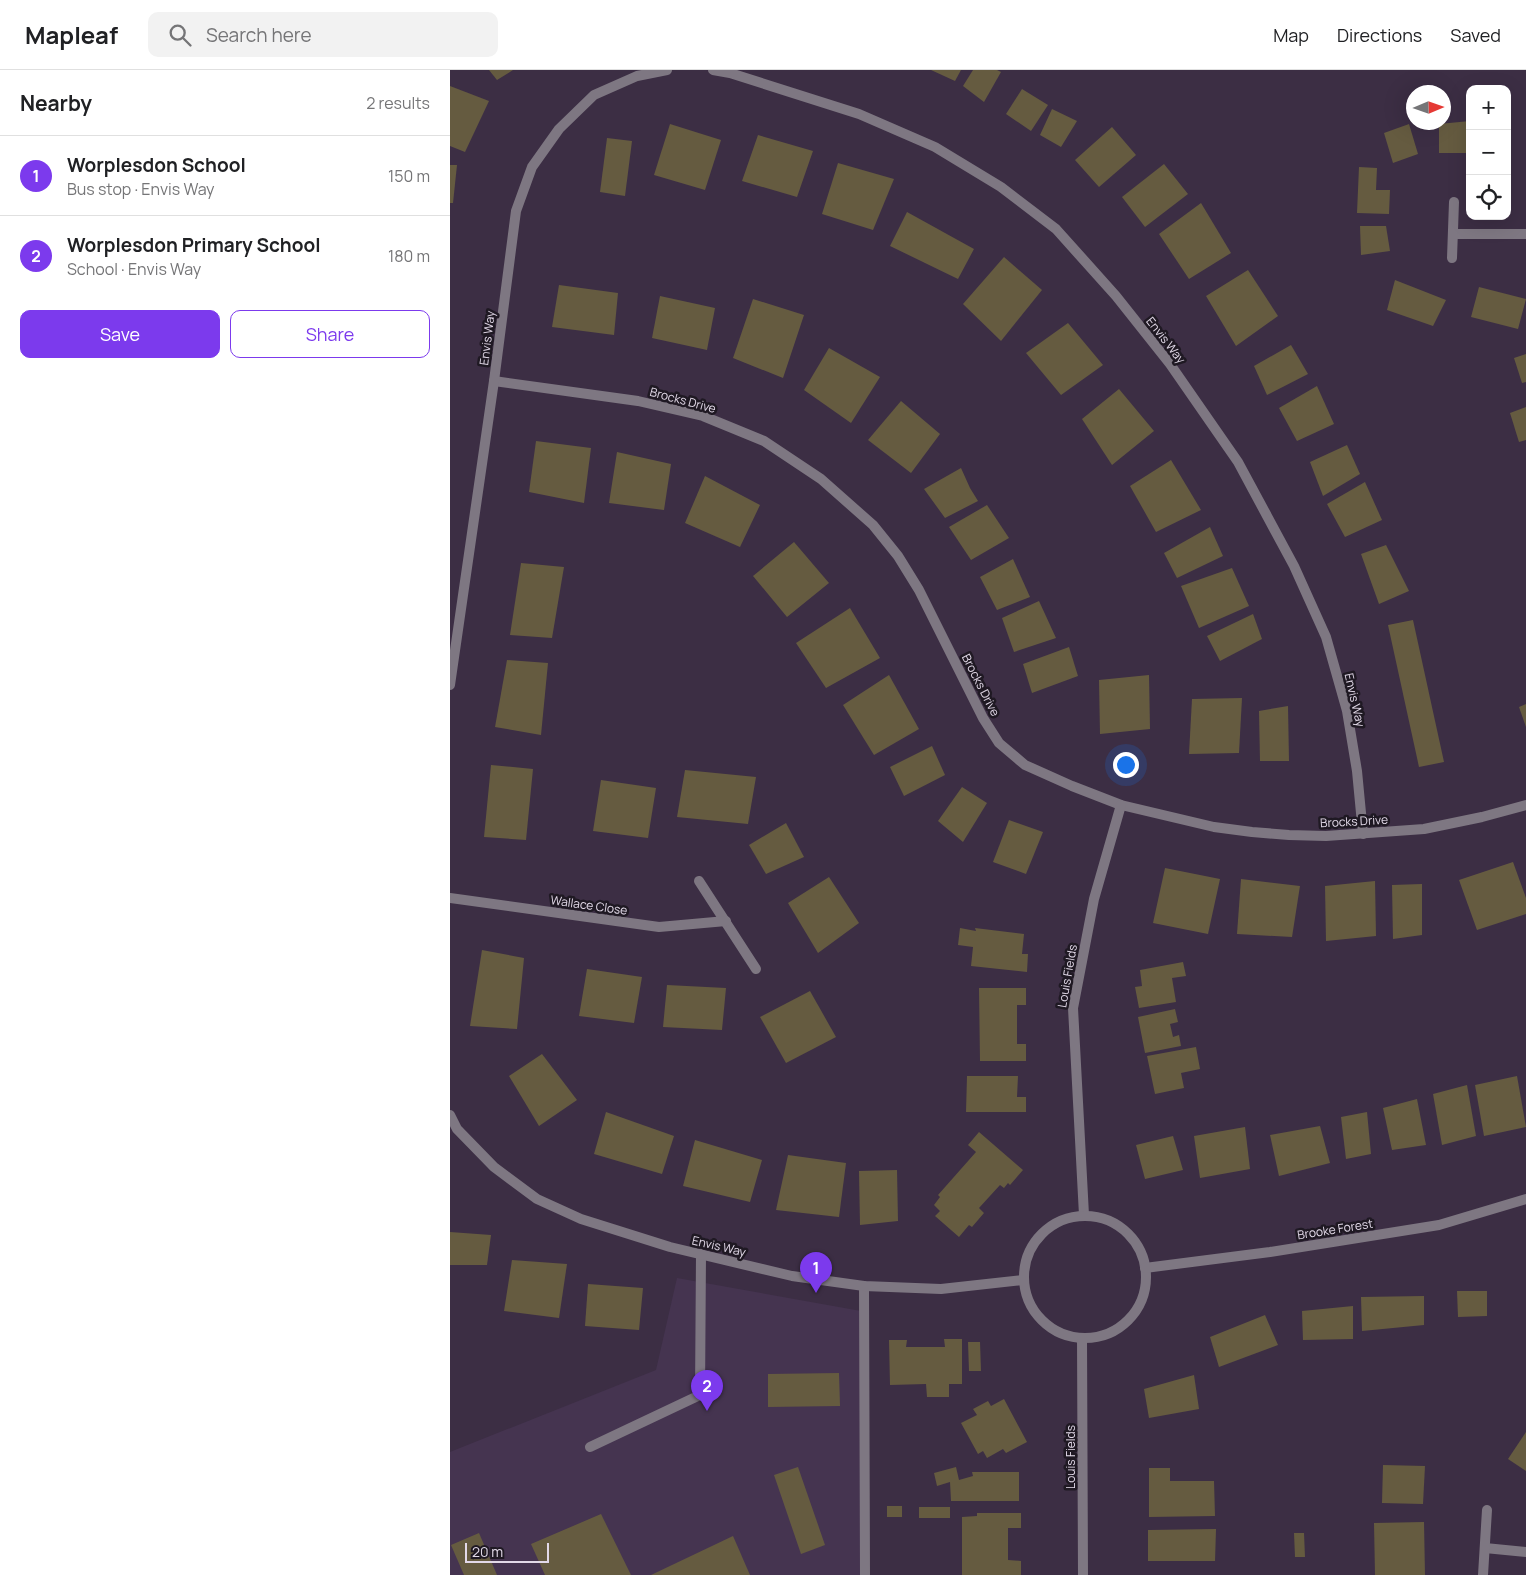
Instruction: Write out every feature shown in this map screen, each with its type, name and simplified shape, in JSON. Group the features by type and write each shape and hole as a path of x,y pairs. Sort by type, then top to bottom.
{"street":[{"name":"Envis Way","path":"450,685 494,381 516,210 532,167 559,129 594,96 637,76 667,70"},
{"name":"Envis Way","path":"713,70 730,72 859,114 935,147 1001,186 1056,229 1116,296 1170,364 1238,462 1294,566 1326,637 1347,711 1357,771 1363,834"},
{"path":"1452,258 1454,202"},
{"path":"1453,234 1526,234"},
{"name":"Brocks Drive","path":"494,381 638,401 703,416 764,441 821,479 873,525 898,556 919,590 983,718 999,743 1025,765 1072,786 1121,805 1214,827 1252,832 1326,836 1424,829 1482,817 1526,805"},
{"name":"Louis Fields","path":"1084,1215 1073,1008 1094,899 1121,805"},
{"path":"699,881 756,969"},
{"name":"Wallace Close","path":"450,898 659,928 726,921"},
{"name":"Envis Way","path":"450,1115 457,1129 494,1167 537,1199 581,1219 670,1247 792,1276 864,1286 941,1289 1023,1280"},
{"name":"Brooke Forest","path":"1145,1268 1270,1252 1439,1226 1526,1199"},
{"path":"1084,1215 1102,1218 1118,1225 1131,1236 1140,1251 1145,1268 1143,1294 1131,1318 1117,1330 1100,1337 1082,1338 1064,1335 1048,1327 1035,1314 1027,1298 1023,1280 1025,1260 1034,1242 1047,1228 1065,1219 1084,1215"},
{"path":"590,1447 700,1395 701,1254"},
{"path":"864,1286 865,1575"},
{"name":"Louis Fields","path":"1082,1338 1083,1575"},
{"path":"1483,1575 1487,1510"},
{"path":"1485,1548 1526,1552"}],"shaded area":[{"path":"677,1278 861,1311 861,1575 450,1575 450,1452 656,1370"}],"building":[{"path":"489,70 513,70 497,80"},
{"path":"931,70 961,70 955,81"},
{"path":"973,70 997,70 1001,72 984,102 963,86"},
{"path":"450,86 489,101 465,152 450,146"},
{"path":"1022,89 1048,105 1031,131 1006,114"},
{"path":"1052,109 1077,121 1061,147 1040,135"},
{"path":"1466,121 1466,153 1439,153 1439,130 1451,130 1451,123"},
{"path":"670,124 721,140 705,190 654,175"},
{"path":"1406,125 1406,130 1411,130 1418,154 1393,163 1384,133"},
{"path":"1112,127 1136,155 1099,187 1075,160"},
{"path":"758,135 813,151 797,197 742,181"},
{"path":"607,138 632,141 625,196 600,192"},
{"path":"838,163 894,179 873,230 822,214"},
{"path":"1164,164 1188,194 1145,227 1122,197"},
{"path":"450,165 457,165 453,203 450,203"},
{"path":"1359,167 1377,168 1376,190 1390,190 1389,214 1357,213"},
{"path":"1201,203 1231,253 1189,279 1159,234"},
{"path":"907,212 974,249 958,279 890,246"},
{"path":"1360,226 1386,226 1390,251 1361,255"},
{"path":"1004,257 1042,290 1001,341 963,304"},
{"path":"1248,270 1278,316 1236,346 1206,296"},
{"path":"1395,280 1446,300 1433,326 1387,310"},
{"path":"559,285 618,293 614,335 552,327"},
{"path":"1479,287 1526,299 1518,329 1471,317"},
{"path":"660,296 715,308 707,350 652,338"},
{"path":"753,299 804,315 783,378 733,358"},
{"path":"1068,323 1103,365 1061,395 1026,353"},
{"path":"1291,345 1308,374 1267,395 1254,366"},
{"path":"829,348 880,377 851,423 804,390"},
{"path":"1526,354 1526,382 1522,383 1514,358"},
{"path":"1317,386 1334,424 1297,441 1279,408"},
{"path":"1119,389 1154,431 1112,465 1082,419"},
{"path":"901,401 940,434 911,473 868,440"},
{"path":"1526,407 1526,440 1519,442 1510,413"},
{"path":"536,441 591,448 584,503 529,492"},
{"path":"1347,445 1360,474 1323,496 1310,462"},
{"path":"617,452 671,464 664,510 609,503"},
{"path":"1171,460 1201,510 1156,532 1130,486"},
{"path":"961,468 978,501 945,518 924,489"},
{"path":"705,476 760,505 740,547 685,523"},
{"path":"1365,482 1382,520 1345,537 1327,504"},
{"path":"987,505 1009,538 971,560 949,527"},
{"path":"1210,527 1223,556 1177,578 1164,553"},
{"path":"794,542 829,583 787,617 753,576"},
{"path":"1386,545 1409,591 1379,604 1361,554"},
{"path":"1013,559 1030,597 997,610 980,577"},
{"path":"521,563 564,567 552,638 510,635"},
{"path":"1232,568 1249,606 1199,628 1181,586"},
{"path":"1039,601 1056,638 1014,652 1002,618"},
{"path":"850,608 880,658 826,688 796,643"},
{"path":"1253,614 1262,639 1220,661 1207,636"},
{"path":"1413,620 1444,762 1419,767 1388,625"},
{"path":"1069,647 1078,676 1032,693 1023,664"},
{"path":"507,660 548,663 541,735 495,727"},
{"path":"889,675 919,729 874,755 843,705"},
{"path":"1149,675 1150,729 1100,734 1099,680"},
{"path":"1242,698 1239,753 1189,754 1192,699"},
{"path":"1526,704 1526,727 1519,707"},
{"path":"1288,706 1289,761 1260,761 1259,711"},
{"path":"932,746 945,775 904,796 890,767"},
{"path":"491,765 533,769 526,840 484,837"},
{"path":"685,770 756,777 748,824 677,817"},
{"path":"601,780 656,788 648,838 593,831"},
{"path":"962,787 987,803 963,842 938,821"},
{"path":"1009,820 1043,832 1026,874 993,862"},
{"path":"786,823 804,857 766,874 749,845"},
{"path":"1513,862 1526,898 1526,914 1477,930 1459,880"},
{"path":"1165,868 1220,879 1208,934 1153,923"},
{"path":"829,877 859,923 818,953 788,903"},
{"path":"1241,879 1300,886 1292,937 1237,934"},
{"path":"1375,881 1376,936 1326,941 1325,886"},
{"path":"1422,884 1422,935 1393,939 1392,885"},
{"path":"960,928 1024,934 1022,954 1028,954 1027,972 971,966 973,947 958,945"},
{"path":"482,950 524,958 517,1029 470,1026"},
{"path":"1183,962 1186,976 1172,978 1176,1002 1139,1008 1135,987 1142,986 1140,970"},
{"path":"587,969 642,977 634,1023 579,1016"},
{"path":"667,985 726,988 722,1030 663,1027"},
{"path":"979,988 1026,988 1026,1005 1017,1005 1017,1044 1026,1044 1026,1061 980,1061"},
{"path":"810,991 836,1037 786,1063 760,1017"},
{"path":"1175,1009 1178,1022 1170,1024 1173,1037 1179,1035 1181,1046 1145,1053 1138,1017"},
{"path":"1196,1047 1200,1069 1181,1073 1184,1088 1155,1094 1147,1056"},
{"path":"542,1054 577,1100 539,1126 509,1076"},
{"path":"967,1076 1018,1076 1017,1097 1026,1097 1026,1112 966,1112"},
{"path":"1517,1076 1526,1127 1484,1136 1475,1085"},
{"path":"1467,1085 1476,1136 1442,1145 1433,1094"},
{"path":"1417,1099 1426,1145 1392,1150 1383,1108"},
{"path":"606,1112 674,1136 662,1174 594,1154"},
{"path":"1367,1112 1371,1154 1346,1159 1341,1117"},
{"path":"1320,1126 1330,1163 1279,1176 1270,1135"},
{"path":"1245,1127 1250,1169 1200,1178 1194,1136"},
{"path":"979,1132 1023,1170 1010,1185 1008,1183 1004,1188 1000,1185 979,1208 984,1213 972,1227 969,1225 959,1237 935,1216 940,1211 934,1205 940,1197 938,1195 976,1152 968,1145"},
{"path":"1173,1136 1183,1170 1145,1179 1136,1145"},
{"path":"695,1140 762,1160 750,1202 683,1186"},
{"path":"788,1155 846,1163 839,1217 776,1210"},
{"path":"897,1170 898,1221 860,1225 859,1171"},
{"path":"450,1232 491,1235 487,1265 450,1265"},
{"path":"512,1260 567,1264 559,1318 504,1311"},
{"path":"588,1284 643,1288 639,1330 585,1326"},
{"path":"1457,1291 1487,1291 1487,1316 1458,1317"},
{"path":"1424,1296 1424,1325 1362,1331 1361,1297"},
{"path":"1353,1306 1353,1339 1303,1340 1302,1311"},
{"path":"1265,1315 1278,1345 1219,1367 1210,1337"},
{"path":"944,1339 962,1339 962,1384 949,1384 949,1397 927,1397 926,1384 890,1385 889,1340 907,1340 906,1347 945,1347"},
{"path":"968,1342 980,1342 981,1371 969,1371"},
{"path":"839,1373 840,1406 768,1407 768,1374"},
{"path":"1194,1375 1199,1409 1149,1418 1144,1389"},
{"path":"1004,1399 1027,1442 1006,1453 1003,1449 987,1458 983,1451 978,1454 961,1423 977,1415 973,1409 988,1401 991,1406"},
{"path":"1526,1432 1526,1471 1508,1459"},
{"path":"1383,1465 1425,1466 1423,1504 1382,1503"},
{"path":"798,1467 825,1545 801,1554 774,1475"},
{"path":"956,1467 959,1480 973,1476 972,1472 1019,1472 1019,1501 951,1501 950,1482 937,1486 934,1473"},
{"path":"1149,1468 1170,1468 1170,1481 1214,1481 1215,1516 1149,1517"},
{"path":"887,1506 902,1506 902,1517 887,1517"},
{"path":"919,1507 950,1507 950,1518 919,1518"},
{"path":"977,1513 1021,1513 1021,1528 1008,1528 1008,1560 1021,1561 1021,1575 962,1575 962,1517 977,1516"},
{"path":"601,1514 631,1575 545,1575 531,1544"},
{"path":"1424,1522 1425,1575 1375,1575 1374,1523"},
{"path":"1216,1529 1215,1561 1148,1561 1148,1530"},
{"path":"479,1533 497,1575 464,1575 451,1545"},
{"path":"1294,1533 1304,1533 1305,1557 1295,1557"},
{"path":"733,1536 750,1575 651,1575"}],"place":[{"name":"Worplesdon School","path":"816,1293"},
{"name":"Worplesdon Primary School","path":"707,1411"}]}
